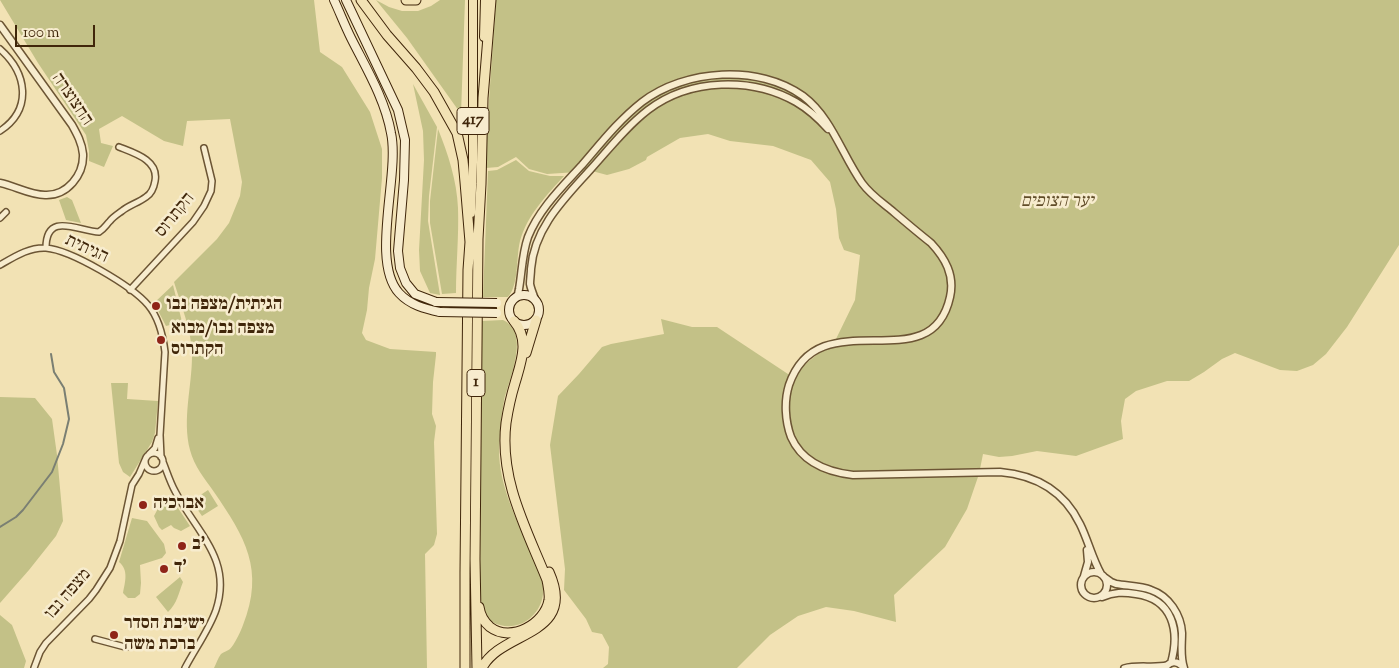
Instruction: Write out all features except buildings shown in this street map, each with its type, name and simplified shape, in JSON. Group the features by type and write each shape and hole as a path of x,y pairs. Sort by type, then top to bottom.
{"highway":[{"name":"1","path":"361,0 434,92 456,133 463,160 470,242 465,572 466,668"},
{"path":"406,0 416,0"},
{"name":"1","path":"476,668 475,559 478,239 483,98 491,0"},
{"path":"475,559 478,604 486,624 495,630 512,632 528,628 539,620 549,600 549,590 547,580 516,504 505,450 507,418 515,381 521,364 523,341 520,328 512,319"},
{"path":"515,381 525,358 536,320"},
{"path":"482,668 496,652 538,628 554,606 553,580 529,535"}],"main road":[{"path":"334,0 373,81 392,133 393,151 386,263 391,280 398,292 415,305 440,312 497,313 512,319 518,324 528,325 536,320 540,312 538,302 527,294 497,303 436,302 415,294 406,282 400,268 398,251 404,180 405,140 398,110 346,0"},
{"name":"417","path":"470,242 473,162 473,0"},
{"name":"417","path":"483,98 485,0"},
{"path":"512,300 509,308 512,319"}],"street":[{"name":"החצוצרה","path":"0,25 72,125 79,138 83,155 77,177 68,187 56,194 38,194 0,182"},
{"path":"0,49 13,62 21,79 22,88 21,104 18,112 8,126 0,131"},
{"path":"512,300 520,290 522,262 529,237 538,219 552,198 615,127 643,102 662,90 687,80 707,76 741,76 768,81 791,89 812,104 828,124 862,183 871,194 931,243 949,268 952,286 949,302 943,316 932,328 919,336 895,341 855,340 836,342 820,348 807,357 796,369 786,400 787,423 794,442 806,457 815,464 824,469 843,474 988,472 1012,474 1045,484 1061,496 1076,516 1094,561 1108,585 1102,597"},
{"path":"535,299 530,286 532,263 538,240 546,224 560,204 622,134 649,109 666,99 702,87 728,84 754,87 797,103 822,122 841,146"},
{"path":"46,248 46,241 52,228 62,225 99,232 110,220 150,194 156,175 150,162 119,146"},
{"name":"הקתרוס","path":"130,290 193,222 204,206 211,190 212,181 204,148"},
{"path":"0,218 6,212"},
{"name":"הגיתית","path":"0,265 28,251 46,248 75,256 130,290"},
{"name":"מצפה נבו","path":"130,290 148,305 158,322 164,341 160,433 162,459 175,491 214,555 221,580 215,612 185,668"},
{"name":"מצפה נבו","path":"34,668 40,652 46,643 89,599 110,568 120,541 130,491 147,458 155,448 160,433"},
{"path":"135,480 143,475 155,471 161,468 162,459 154,453 147,458 145,464 148,469 155,471 161,473 171,480"},
{"path":"1084,536 1088,562 1081,585 1084,594 1092,599 1111,593 1124,592 1149,597 1161,605 1170,616 1174,628 1174,651 1168,665"},
{"path":"1083,578 1095,572 1116,584 1152,590 1159,594 1177,613 1181,626 1181,657 1184,668"},
{"path":"95,639 125,647 139,645"},
{"path":"1124,668 1136,666 1158,667 1177,662 1184,668"}],"green space":[{"path":"0,0 314,0 320,52 342,67 370,112 382,149 382,178 375,259 362,333 366,340 390,349 436,352 432,414 436,426 434,442 437,534 434,545 425,554 427,668 214,668 221,654 232,647 242,628 249,605 252,571 243,539 225,508 197,467 190,450 187,427 192,347 186,318 174,282 217,239 229,223 240,196 242,182 230,119 187,121 183,146 164,141 122,116 99,129 101,143 113,146 104,167 89,161 86,135 38,63"},
{"path":"376,0 402,11 418,11 440,0 465,0 461,114 407,38"},
{"name":"יער הצופים","path":"496,0 1399,0 1399,245 1347,327 1326,354 1313,365 1297,371 1280,370 1235,353 1222,359 1189,381 1167,381 1136,391 1125,399 1121,421 1123,439 1076,456 1037,451 999,457 983,454 979,474 967,509 945,547 894,595 896,622 854,611 826,607 798,616 770,635 737,668 603,668 608,664 609,647 602,634 592,632 586,619 564,590 565,569 550,445 558,396 602,347 664,334 661,319 692,327 717,327 791,376 836,339 855,300 860,255 844,250 839,238 836,209 830,182 811,160 773,146 730,141 708,134 680,138 629,169 607,175 592,171 547,174 529,169 516,157 498,167 486,168"},
{"path":"413,84 437,127 428,221 440,295 430,293 420,271 419,250 424,160 423,131"},
{"path":"438,129 451,168 458,208 456,293 442,294 430,223 430,201"},
{"path":"516,160 529,171 550,176 564,176 538,206 527,223 520,241 516,278 512,292 508,297 483,297 488,171 497,170"},
{"path":"67,197 72,200 81,223 66,220 59,200"},
{"path":"173,285 182,322 166,326 154,303"},
{"path":"503,320 511,326 516,335 517,346 503,407 499,450 500,464 510,504 543,584 541,602 534,615 515,626 500,625 490,620 483,608 480,592 482,321"},
{"path":"111,383 128,383 127,399 158,401 155,433 152,442 130,477 123,472 119,463"},
{"path":"0,397 35,398 52,419 63,521 56,536 0,603"},
{"path":"208,490 218,506 202,516 195,506 202,502 199,496"},
{"path":"170,496 190,526 181,531 171,525 162,530 154,516 162,501"},
{"path":"132,518 147,521 164,544 166,553 162,558 140,565 140,594 135,598 128,598 123,593 125,572 119,562"},
{"path":"180,577 183,582 176,602 168,612 156,597"},
{"path":"0,615 12,625 26,661 24,668 0,668"}],"waterway":[{"path":"0,527 23,510 52,472 63,444 69,419 64,388 54,372 51,354"}],"place":[{"name":"הגיתית/מצפה נבו","path":"156,306"},
{"name":"מצפה נבו/מבוא הקתרוס","path":"161,340"},
{"name":"אברכיה","path":"143,505"},
{"name":"ב'","path":"182,546"},
{"name":"ד'","path":"164,569"},
{"name":"ישיבת הסדר ברכת משה","path":"114,635"}]}
